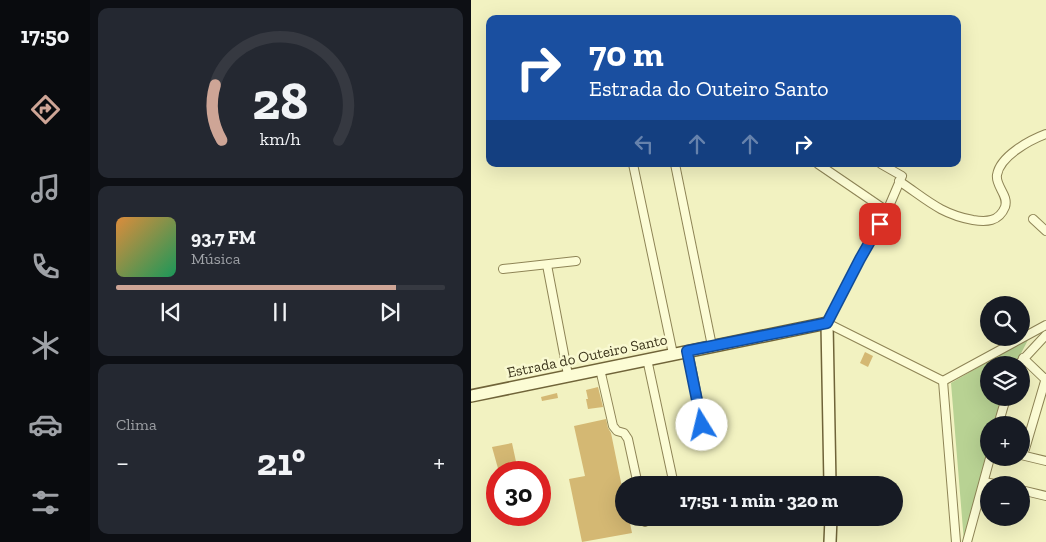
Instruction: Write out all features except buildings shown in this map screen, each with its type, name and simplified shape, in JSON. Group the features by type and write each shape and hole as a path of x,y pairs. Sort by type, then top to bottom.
{"street":[{"path":"885,167 934,206 955,216 984,222 991,221 1002,213 1006,205 997,175 1001,168 1028,141 1046,134"},
{"path":"634,167 673,354"},
{"path":"676,167 712,346"},
{"path":"822,167 887,211"},
{"path":"829,476 827,323 887,211 900,179"},
{"path":"1033,219 1046,231"},
{"path":"503,269 576,262"},
{"path":"547,265 568,375"},
{"path":"827,323 943,381"},
{"name":"Estrada do Outeiro Santo","path":"471,396 827,323"},
{"path":"943,381 1046,325"},
{"path":"1025,356 1046,335"},
{"path":"687,351 702,421 701,427 693,429"},
{"path":"647,359 671,476"},
{"path":"1030,364 1045,378 1030,428"},
{"path":"600,369 613,426 617,431 624,433 628,439 636,476"},
{"path":"943,381 956,542"},
{"path":"1030,455 1046,462"},
{"path":"1030,492 1046,496"},
{"path":"967,542 980,496"},
{"path":"830,542 831,526"}],"green space":[{"path":"1015,346 1025,346 1020,356 998,356"},
{"path":"980,366 980,406 1002,406 999,416 980,416 980,466 985,466 982,476 980,476 980,483 964,542 951,383"}],"route":[{"path":"702,425 687,351 827,323 880,224"}]}
